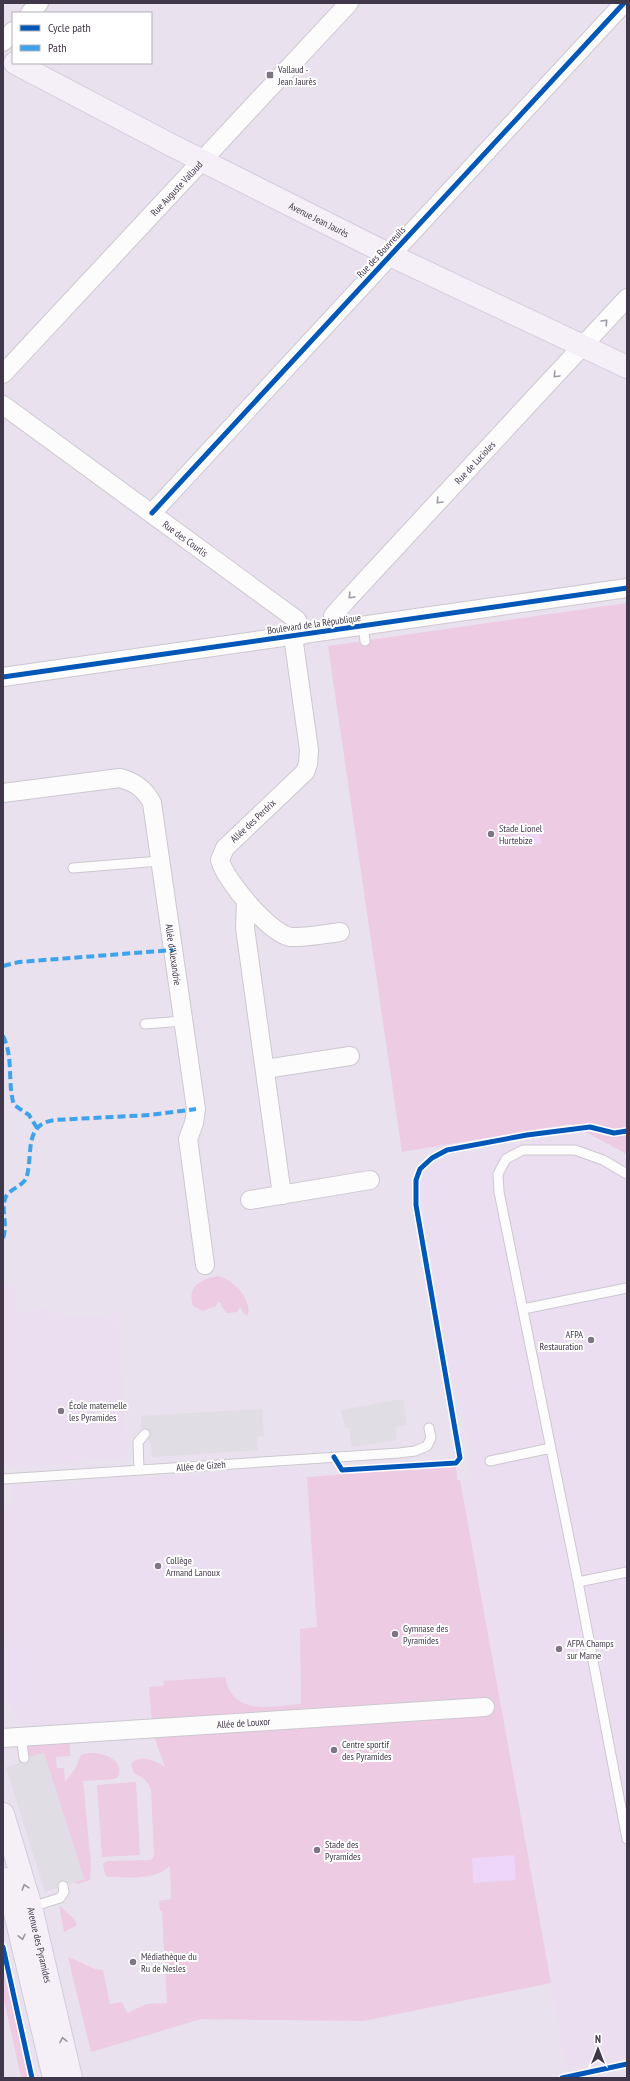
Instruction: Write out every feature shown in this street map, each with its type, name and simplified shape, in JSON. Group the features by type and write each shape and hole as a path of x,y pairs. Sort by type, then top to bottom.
{"main road":[{"name":"Avenue Jean Jaurès","path":"18,64 202,161 390,255 627,367"},
{"name":"Avenue des Pyramides","path":"3,1814 31,1907 71,2078"},
{"name":"Avenue des Pyramides","path":"3,1862 19,1924 54,2078"}],"street":[{"path":"31,12 39,3"},
{"name":"Rue Auguste Vallaud","path":"3,374 348,3"},
{"name":"Rue des Bouvreuils","path":"152,513 624,3"},
{"path":"3,42 12,33"},
{"name":"Rue de Lucioles","path":"332,630 334,616 346,601 627,298"},
{"name":"Rue des Courlis","path":"3,405 297,620 297,636"},
{"name":"Boulevard de la République","path":"3,677 332,630 364,634 627,588"},
{"name":"Allée des Perdrix","path":"297,636 309,750 308,764 305,772 225,848 221,854 221,866 246,902 273,927 290,937 340,932"},
{"name":"Allée d'Alexandrie","path":"3,793 110,778 120,778 130,781 143,789 152,803 196,1111 194,1123 188,1139 205,1265"},
{"path":"246,902 245,928 282,1195"},
{"path":"265,1069 322,1052 350,1056"},
{"path":"250,1200 370,1180"},
{"name":"Allée de Louxor","path":"3,1738 133,1724 485,1707"}],"lane":[{"path":"73,868 160,861"},
{"path":"145,1024 183,1021"},
{"path":"627,1174 603,1160 575,1150 523,1150 506,1158 498,1174 499,1192 578,1582 627,1839"},
{"path":"523,1309 627,1288"},
{"name":"Allée de Gizeh","path":"3,1479 139,1470 181,1471 399,1453 415,1451 427,1446 431,1438 429,1428"},
{"path":"139,1470 138,1442 145,1434"},
{"path":"490,1461 551,1448"},
{"path":"578,1582 627,1572"},
{"path":"21,1736 24,1758"},
{"path":"31,1907 60,1898 64,1892 63,1886"}],"shaded area":[{"path":"3,3 627,3 627,2078 3,2078"},
{"name":"Stade Lionel Hurtebize","path":"627,603 627,1154 570,1124 402,1152 328,646"},
{"name":"AFPA Champs sur Marne","path":"582,1134 627,1160 627,2056 566,2068 460,1480 471,1478 468,1458 470,1448 466,1429 454,1391 428,1243 422,1190 424,1176 431,1165 445,1159 513,1144"},
{"path":"217,1276 229,1281 240,1290 247,1302 248,1315 244,1314 240,1307 237,1312 227,1313 222,1307 221,1303 218,1302 216,1306 203,1311 193,1306 192,1293 196,1285"},
{"path":"16,1282 18,1312 49,1309 50,1319 117,1314 127,1454 120,1459 3,1467 3,1283"},
{"path":"403,1399 407,1425 395,1428 397,1440 352,1447 349,1428 345,1428 341,1410"},
{"path":"262,1409 264,1436 257,1437 258,1450 152,1457 151,1444 141,1429 141,1416"},
{"name":"Centre sportif des Pyramides","path":"456,1466 457,1480 460,1480 551,1983 363,2021 201,2019 91,2052 68,1957 95,1969 103,1970 110,2004 122,2002 127,2013 147,2004 167,2003 162,1911 160,1911 159,1901 171,1899 170,1866 164,1871 149,1876 108,1877 105,1875 103,1864 107,1861 150,1860 153,1858 151,1790 143,1778 134,1773 131,1764 139,1759 148,1759 165,1767 153,1733 149,1687 164,1686 163,1681 225,1677 229,1690 236,1698 245,1704 266,1707 301,1704 300,1629 317,1627 307,1477"},
{"name":"Collège Armand Lanoux","path":"306,1467 317,1627 300,1629 301,1704 260,1707 246,1705 232,1694 225,1677 163,1681 164,1686 150,1688 152,1717 126,1719 121,1722 46,1728 24,1724 17,1719 8,1697 9,1650 5,1650 3,1627 3,1506 13,1505 12,1486"},
{"path":"68,1742 70,1746 70,1756 56,1757 57,1768 64,1768 65,1782 75,1769 81,1755 87,1753 108,1756 118,1764 119,1770 118,1777 114,1779 83,1781 91,1865 90,1880 77,1884 74,1882 84,1879 44,1753 29,1757 27,1744"},
{"path":"44,1753 84,1879 45,1892 6,1767 17,1764 24,1758"},
{"path":"136,1782 140,1855 102,1857 97,1785"},
{"path":"59,1905 74,1919 77,1925 64,1932"},
{"path":"3,1948 31,2078 21,2078 3,1995"}],"sand":[{"path":"539,831 541,844 517,847 515,835"},
{"path":"514,1855 516,1880 473,1883 472,1858"}],"marked path":[{"path":"3,966 19,962 173,950"},
{"path":"3,1036 8,1053 14,1105 29,1115 37,1128"},
{"path":"3,1238 5,1228 4,1204 6,1196 26,1179 33,1134 45,1123 55,1120 150,1115 196,1109"}],"cycle path":[{"path":"152,513 624,3"},
{"path":"3,677 627,588"},
{"path":"334,1457 342,1470 456,1463 460,1458 416,1205 416,1180 420,1169 432,1158 447,1150 527,1135 590,1127 614,1133 627,1131"},
{"path":"3,1947 32,2078"},
{"path":"562,2078 627,2064"}],"place":[{"name":"Vallaud - Jean Jaurès","path":"270,75"},
{"name":"Stade Lionel Hurtebize","path":"491,834"},
{"name":"AFPA Restauration","path":"591,1340"},
{"name":"École maternelle les Pyramides","path":"61,1411"},
{"name":"Collège Armand Lanoux","path":"158,1566"},
{"name":"Gymnase des Pyramides","path":"395,1634"},
{"name":"AFPA Champs sur Marne","path":"559,1649"},
{"name":"Centre sportif des Pyramides","path":"334,1750"},
{"name":"Stade des Pyramides","path":"317,1850"},
{"name":"Médiathèque du Ru de Nesles","path":"133,1962"}]}
